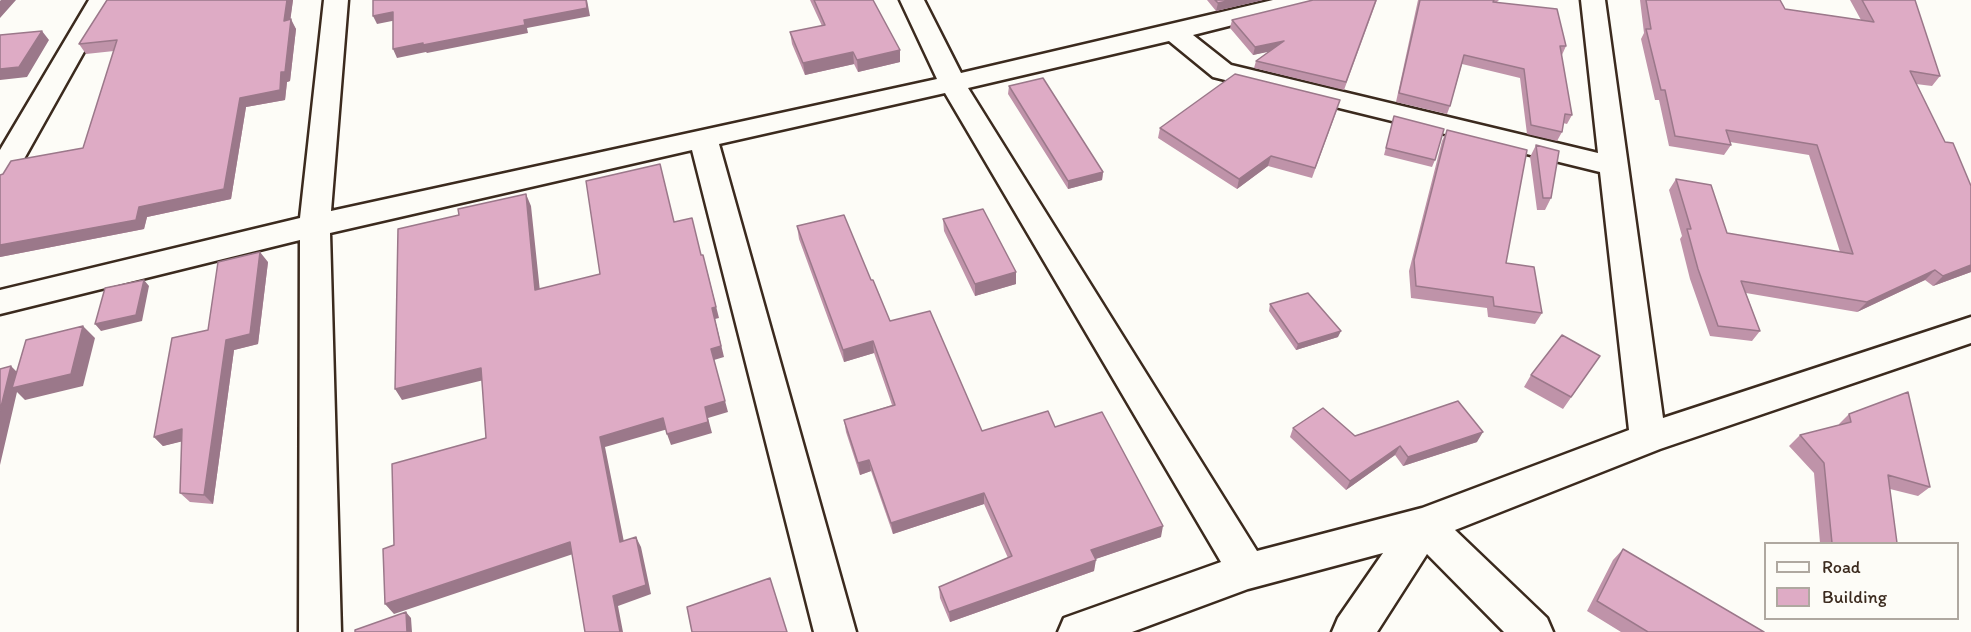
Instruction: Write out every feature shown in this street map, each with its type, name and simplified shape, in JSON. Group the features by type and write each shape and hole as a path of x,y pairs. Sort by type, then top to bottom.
{"street":[{"path":"0,175 101,0"},
{"path":"320,632 315,226 336,0"},
{"path":"912,0 952,82 1248,571"},
{"path":"0,302 315,226 704,140 1174,32 1303,0"},
{"path":"1593,0 1648,438"},
{"path":"1174,32 1222,71 1613,166"},
{"path":"704,140 836,632"},
{"path":"1078,632 1248,571 1424,525 1648,438 1971,330"},
{"path":"1353,632 1424,525"},
{"path":"1424,525 1532,632"}],"building":[{"path":"107,0 287,0 284,21 291,19 285,72 281,72 280,90 240,98 224,189 139,207 136,220 0,245 0,175 11,161 83,148 117,40 79,44"},
{"path":"373,0 586,0 587,8 524,20 525,25 393,49 393,12 373,16"},
{"path":"814,0 873,0 900,50 857,60 853,52 803,63 790,32 825,25"},
{"path":"1215,0 1232,0 1218,3"},
{"path":"1313,0 1376,0 1346,82 1256,61 1284,41 1255,47 1232,20"},
{"path":"1420,0 1494,0 1493,2 1557,9 1566,46 1560,46 1572,115 1565,114 1562,132 1531,125 1524,69 1464,55 1450,106 1399,93"},
{"path":"1646,0 1780,0 1785,9 1874,22 1862,0 1915,0 1940,76 1910,71 1945,142 1953,143 1971,186 1971,265 1943,276 1935,270 1867,302 1741,281 1760,331 1718,326 1698,269 1687,229 1691,229 1676,179 1711,185 1727,233 1853,254 1817,145 1726,130 1731,145 1675,136 1665,90 1661,90 1646,29 1651,29"},
{"path":"42,31 19,67 0,69 0,35"},
{"path":"1235,74 1340,100 1315,168 1271,156 1239,179 1160,128"},
{"path":"1043,78 1103,172 1068,181 1009,86"},
{"path":"1394,116 1444,129 1435,160 1386,148"},
{"path":"1447,130 1527,150 1506,263 1534,267 1542,313 1494,306 1493,297 1416,286 1414,260"},
{"path":"1536,145 1559,151 1551,198 1543,198"},
{"path":"660,164 674,222 692,218 701,255 703,255 716,307 712,308 721,346 711,349 725,401 705,407 708,422 667,434 663,418 600,437 620,542 636,537 646,585 613,596 620,632 585,632 570,542 385,604 383,549 394,545 392,464 486,438 481,368 395,389 398,229 459,215 458,209 526,194 535,290 600,274 586,181"},
{"path":"983,209 1016,272 975,284 943,219"},
{"path":"844,215 890,321 930,311 982,431 1048,411 1055,427 1102,412 1163,526 1091,550 1096,560 949,612 939,587 1012,556 984,493 891,523 869,460 858,463 844,420 895,405 873,341 843,350 797,226"},
{"path":"260,252 250,334 226,340 204,495 180,493 182,429 154,437 172,338 208,330 218,262"},
{"path":"144,280 136,315 95,324 105,288"},
{"path":"1308,293 1341,331 1298,344 1270,304"},
{"path":"83,326 71,374 12,388 26,340"},
{"path":"1562,335 1600,356 1571,397 1531,375"},
{"path":"11,366 0,411 0,369"},
{"path":"1908,392 1930,487 1888,475 1897,542 1832,542 1824,463 1800,435 1851,422 1849,414"},
{"path":"1458,401 1483,432 1408,457 1400,446 1350,481 1293,428 1323,408 1355,436"},
{"path":"1623,549 1764,632 1648,632 1597,601"},
{"path":"770,578 787,632 692,632 687,607"},
{"path":"406,612 407,632 355,632 355,630"}]}
